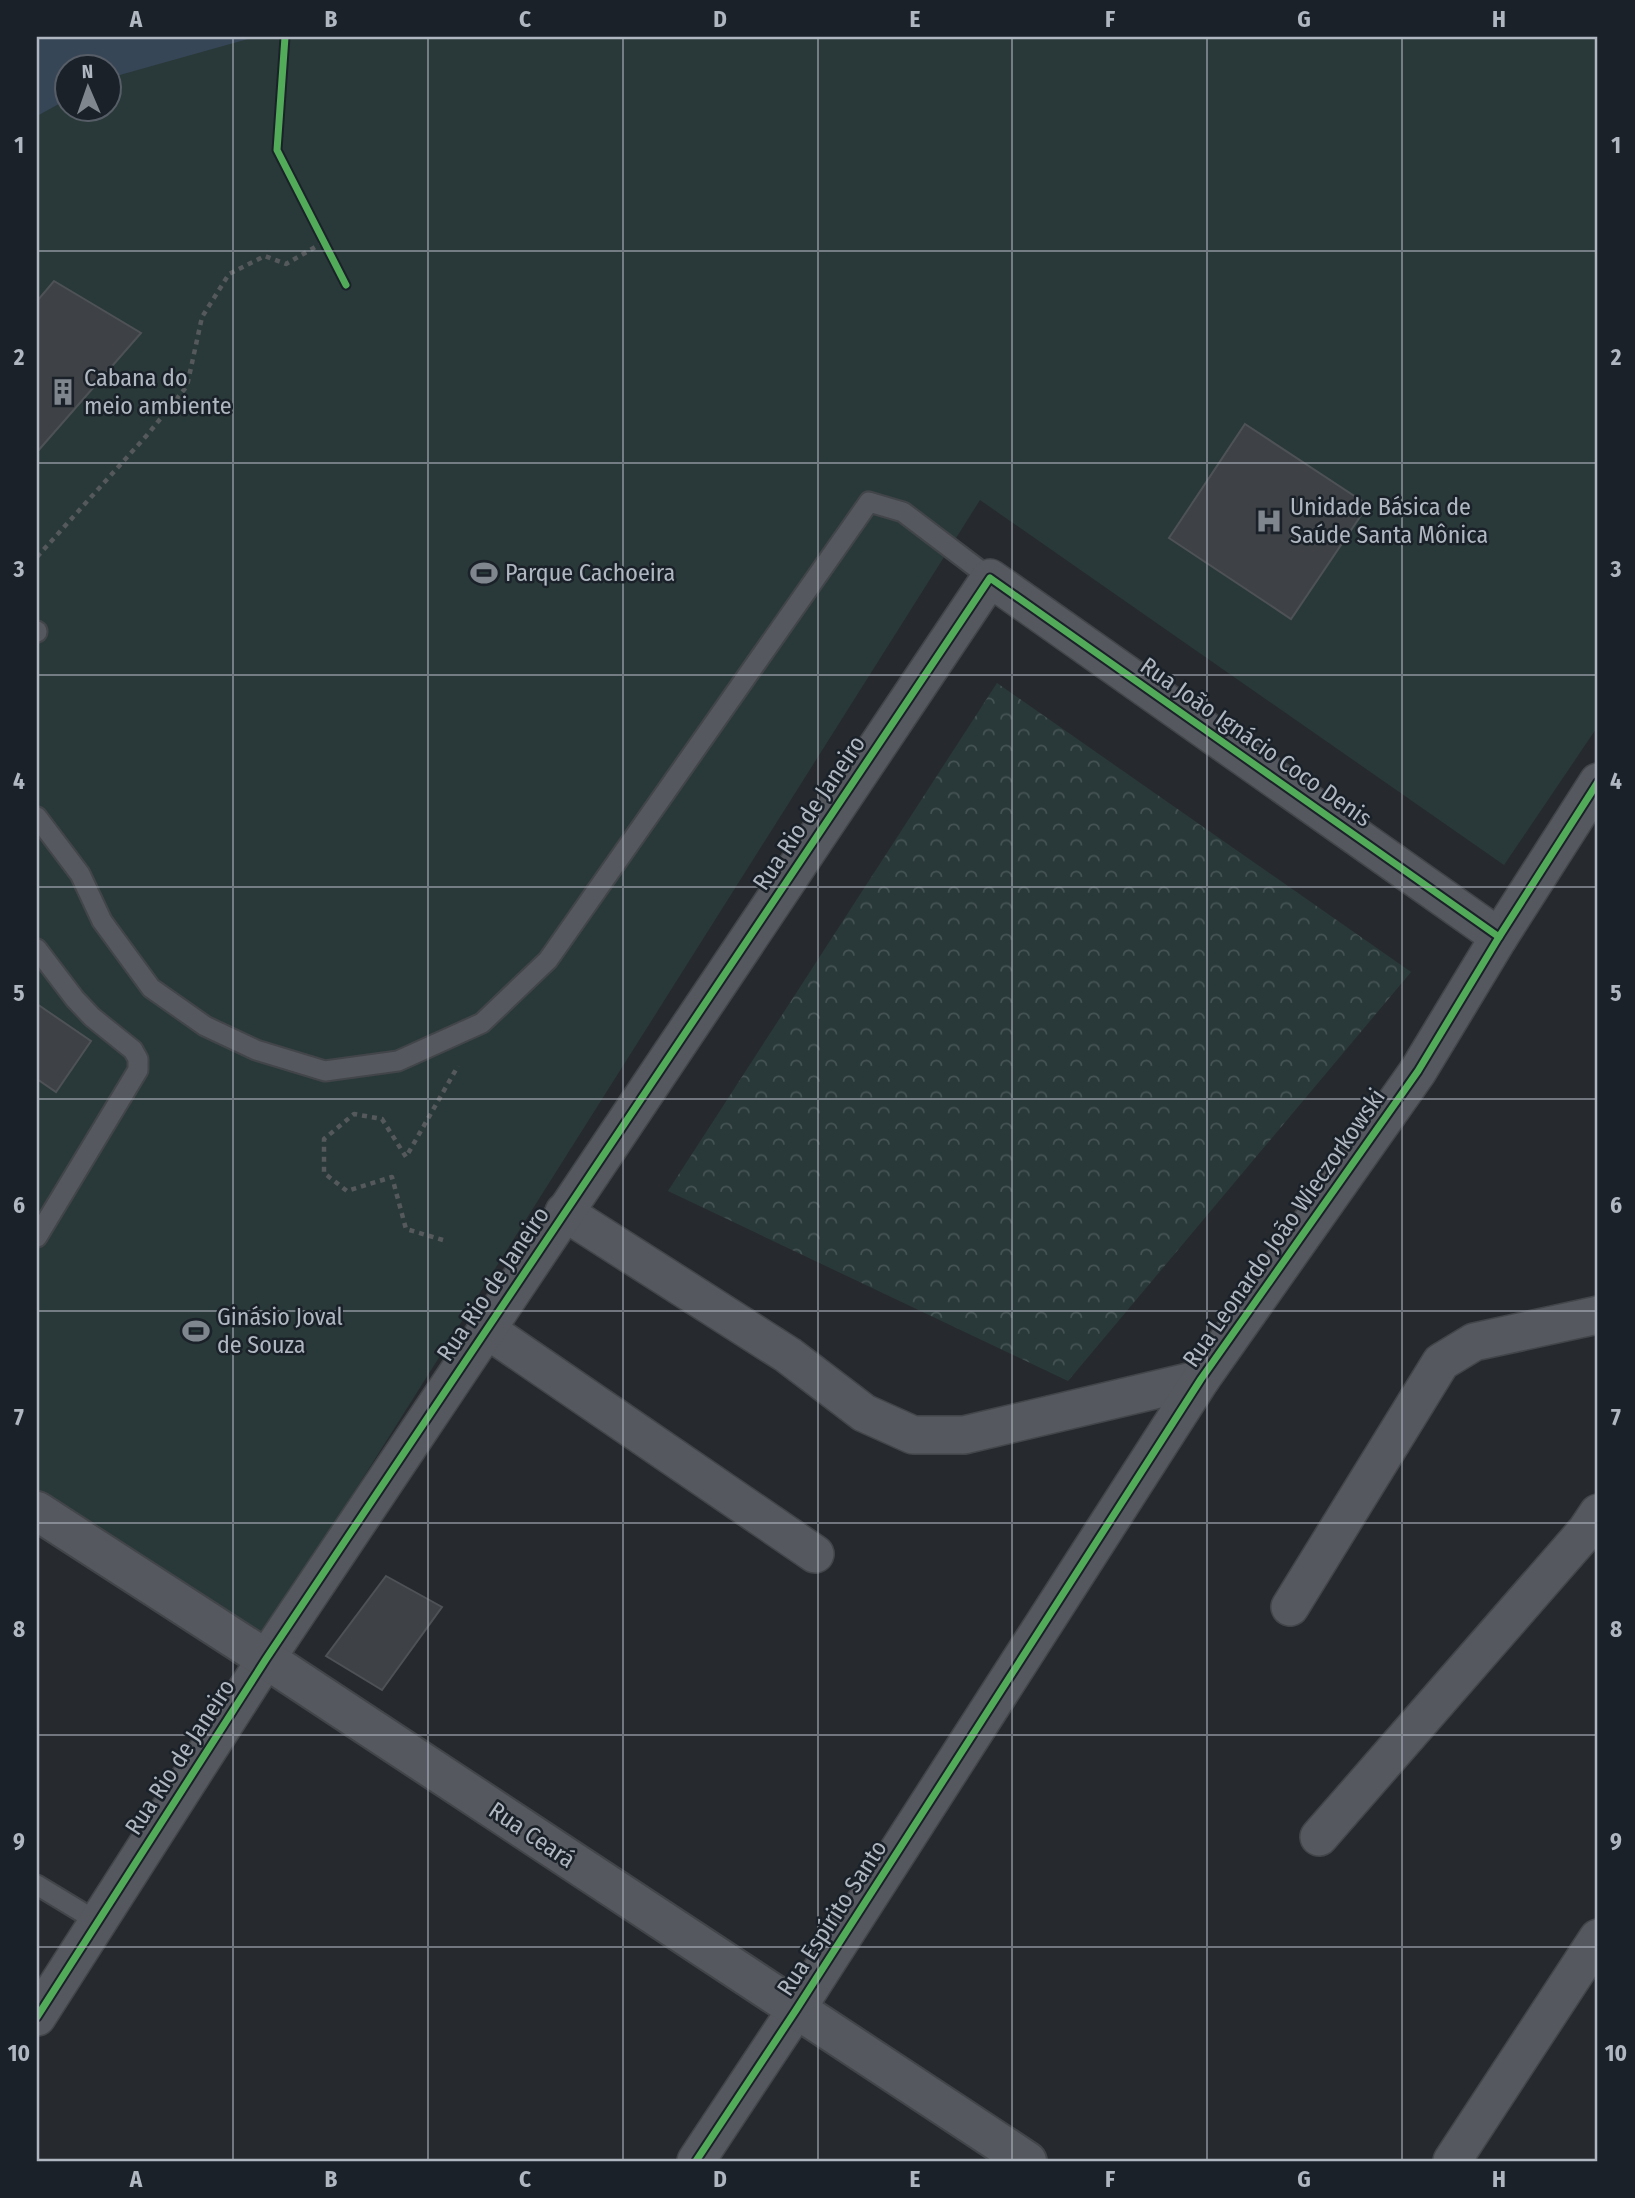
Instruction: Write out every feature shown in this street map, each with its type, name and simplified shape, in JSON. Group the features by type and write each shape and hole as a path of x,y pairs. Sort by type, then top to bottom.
{"street":[{"name":"Rua João Ignácio Coco Denis","path":"990,578 1499,937"},
{"name":"Rua Rio de Janeiro","path":"37,2017 266,1659 990,578"},
{"name":"Rua Leonardo João Wieczorkowski","path":"999,1694 1201,1379 1418,1071 1598,782"},
{"path":"564,1212 788,1355 864,1413 913,1435 964,1435 1201,1379"},
{"path":"1290,1607 1441,1362 1474,1342 1598,1315"},
{"path":"486,1329 815,1554"},
{"name":"Rua Ceará","path":"37,1511 1027,2161"},
{"path":"1319,1838 1587,1531 1598,1513"},
{"name":"Rua Espírito Santo","path":"696,2161 999,1694"},
{"path":"1452,2161 1598,1938"}],"lane":[{"path":"37,817 80,874 102,921 151,988 205,1026 256,1050 325,1071 398,1061 482,1023 548,960 869,502 903,512 990,578"},
{"path":"37,949 92,1017 133,1050 138,1059 138,1070 37,1237"},
{"path":"37,1885 98,1922"}],"path":[{"path":"285,37 277,150 346,285"},
{"path":"37,557 148,434 187,386 202,317 229,274 265,256 286,264 324,242"},
{"path":"443,1240 407,1229 392,1177 347,1191 324,1173 324,1139 354,1114 382,1119 406,1157 482,1023"}],"green space":[{"name":"Parque Cachoeira","path":"37,37 1598,37 1598,726 1504,865 980,500 262,1638 37,1489"},
{"path":"997,683 1411,972 1068,1381 668,1191"}],"water":[{"path":"37,37 255,37 122,74 122,52 52,52 52,108 37,116"}],"building":[{"name":"Cabana do meio ambiente","path":"54,281 141,333 37,452 37,301"},
{"name":"Unidade Básica de Saúde Santa Mônica","path":"1245,424 1368,505 1291,619 1169,538"},
{"path":"37,1004 91,1041 56,1092 37,1079"},
{"path":"386,1576 442,1607 382,1690 326,1656"}],"cycle path":[{"path":"285,37 277,150 346,285"},
{"path":"37,2017 266,1659 990,578 1499,937"},
{"path":"696,2161 1201,1379 1418,1071 1598,782"}],"place":[{"name":"Cabana do meio ambiente","path":"63,392"},
{"name":"Unidade Básica de Saúde Santa Mônica","path":"1269,521"},
{"name":"Parque Cachoeira","path":"484,573"},
{"name":"Ginásio Joval de Souza","path":"196,1331"}]}
